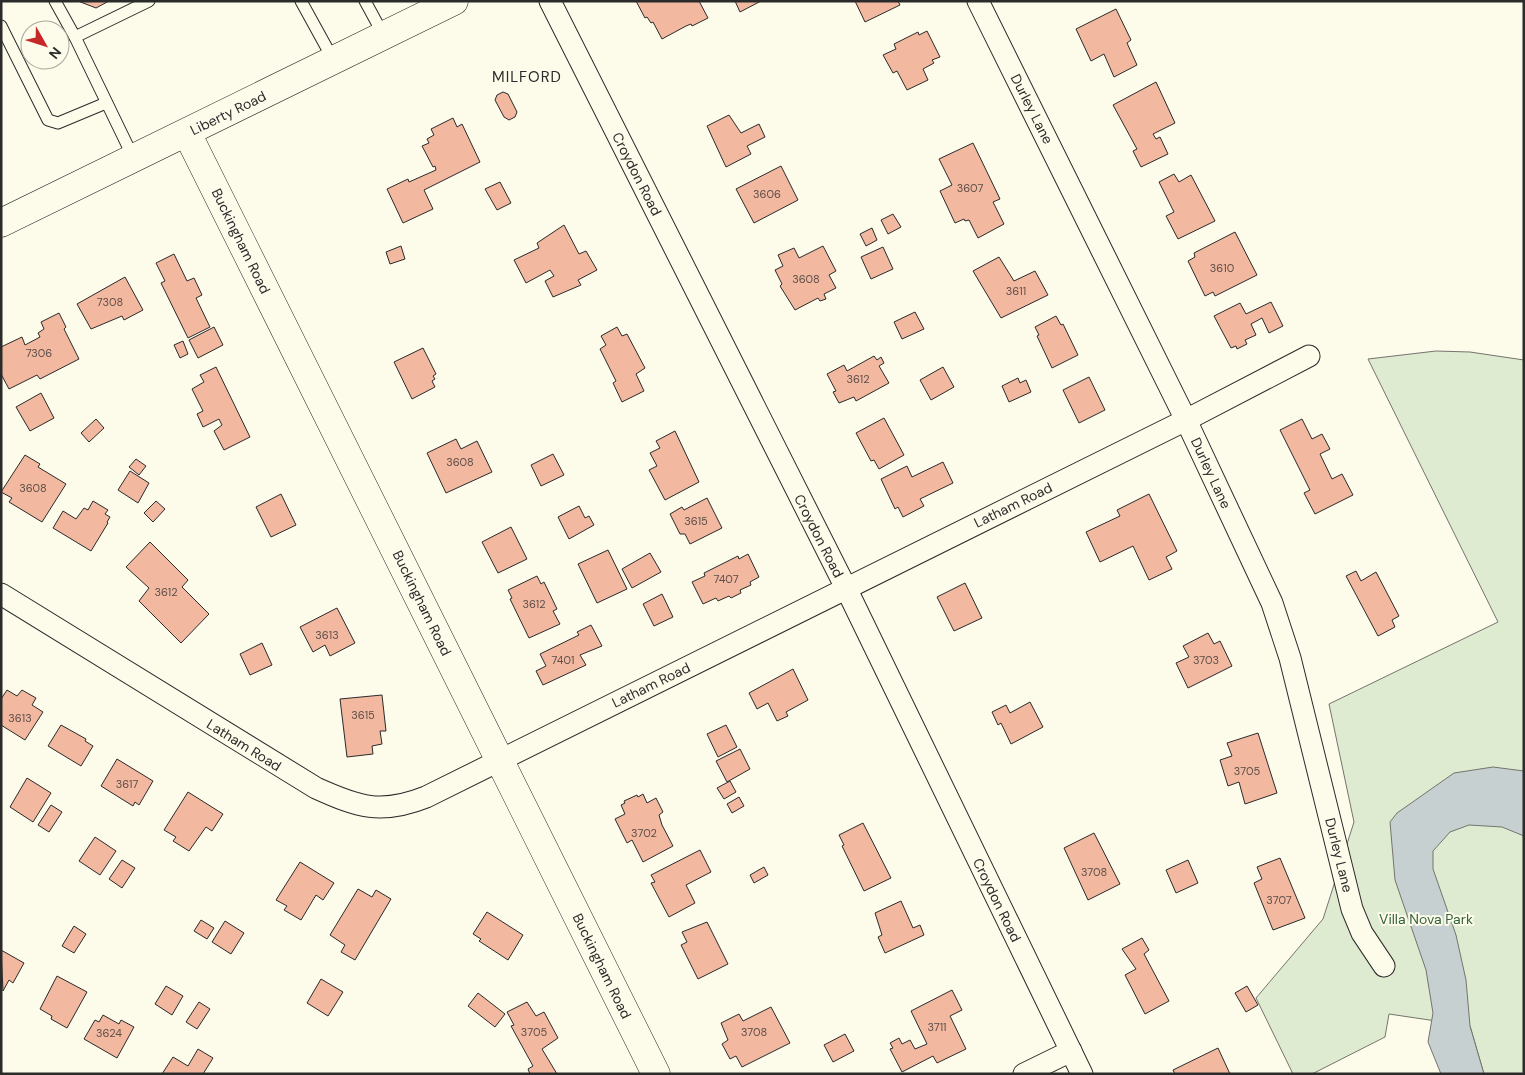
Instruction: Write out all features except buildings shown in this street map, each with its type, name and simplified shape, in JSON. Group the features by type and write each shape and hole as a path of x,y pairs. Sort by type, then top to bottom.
{"street":[{"name":"Liberty Road","path":"1,223 454,1"},
{"name":"Croydon Road","path":"550,1 846,588 1082,1074"},
{"name":"Durley Lane","path":"978,1 1186,420 1272,603 1290,658 1352,909 1362,933 1384,966"},
{"name":"Buckingham Road","path":"187,133 656,1074"},
{"name":"Latham Road","path":"1,594 297,778 339,799 379,809 404,805 426,797 1186,420 1310,356"},
{"path":"1024,1074 1070,1051"}],"lane":[{"path":"55,1 75,37 134,159"},
{"path":"75,37 149,1"},
{"path":"301,1 334,61"},
{"path":"365,1 384,36"},
{"path":"1,26 48,120 58,123 106,103"}],"green space":[{"name":"Villa Nova Park","path":"1436,351 1470,352 1524,360 1524,1074 1484,1074 1470,1026 1389,1014 1385,1037 1312,1074 1293,1074 1256,998 1323,919 1354,822 1329,704 1498,622 1368,359"}],"shaded area":[{"path":"1493,767 1524,771 1524,836 1502,827 1469,825 1450,832 1433,851 1433,869 1456,935 1466,980 1470,1026 1484,1074 1441,1074 1428,1042 1433,1013 1426,970 1395,880 1390,822 1397,813 1454,773"}],"district":[{"name":"MILFORD","path":"527,77"}]}
